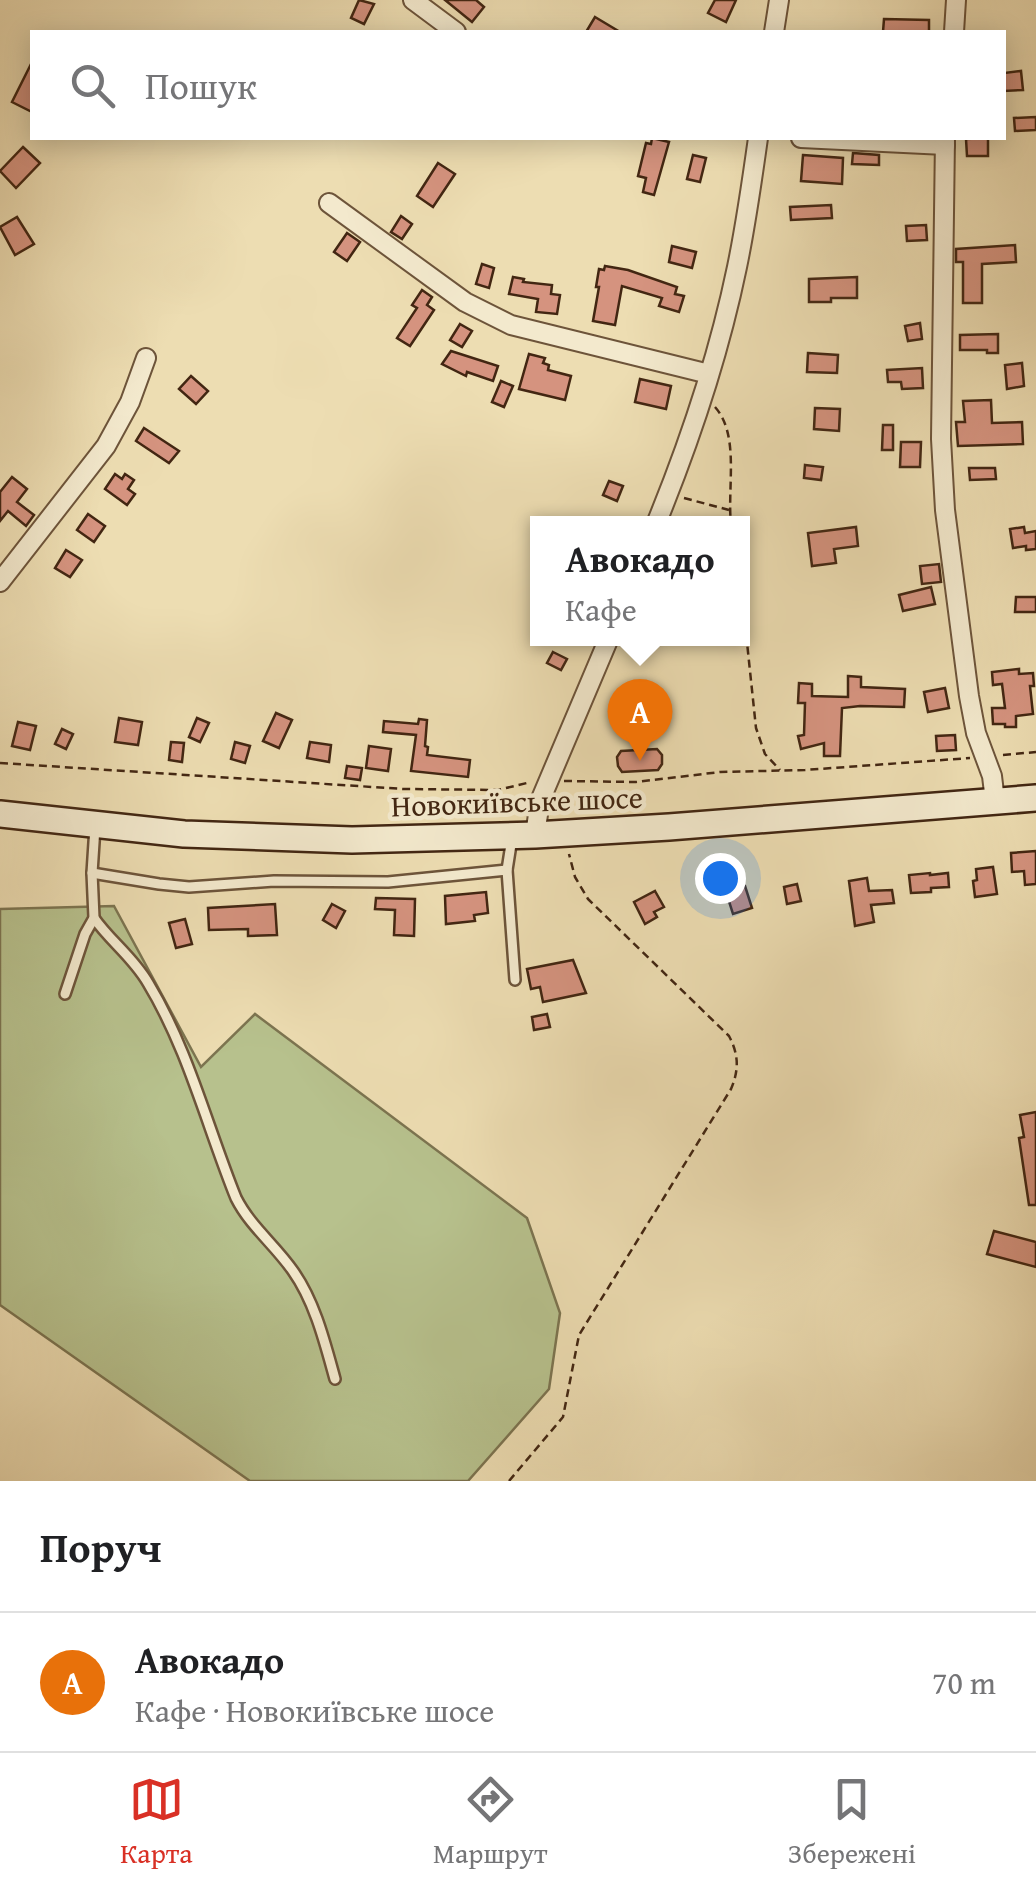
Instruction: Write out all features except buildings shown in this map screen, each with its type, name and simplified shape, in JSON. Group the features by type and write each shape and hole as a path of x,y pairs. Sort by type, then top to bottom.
{"main road":[{"name":"Новокиївське шосе","path":"0,814 211,836 322,840 567,833 1036,798"}],"street":[{"path":"413,0 453,30"},
{"path":"774,30 779,0"},
{"path":"954,30 956,0"},
{"path":"659,516 702,397 737,268 758,140"},
{"path":"897,140 945,141 942,488 969,696 976,732 992,776 995,801"},
{"path":"329,202 466,302 511,325 709,374"},
{"path":"0,582 106,446 130,402 146,358"},
{"path":"524,835 607,646"}],"lane":[{"path":"64,994 84,934 94,918 96,825"},
{"path":"515,980 507,870 524,835"},
{"path":"92,873 189,887 274,881 388,882 507,870"},
{"path":"94,918 128,954 149,984 182,1053 236,1198 248,1219 300,1282 318,1323 335,1379"}],"path":[{"path":"702,397 719,412 728,430 730,516"},
{"path":"668,495 730,510"},
{"path":"747,646 756,728 765,754 780,770"},
{"path":"0,762 404,790 498,790 548,781 636,782 720,772 942,761 1036,752"},
{"path":"509,1481 563,1417 579,1336 731,1089 737,1070 734,1046 723,1028 588,899 572,868 567,833"}],"green space":[{"path":"114,906 201,1067 255,1014 527,1218 560,1313 549,1389 468,1481 250,1481 0,1305 0,909"}],"place":[{"name":"Авокадо","path":"640,761"}]}
